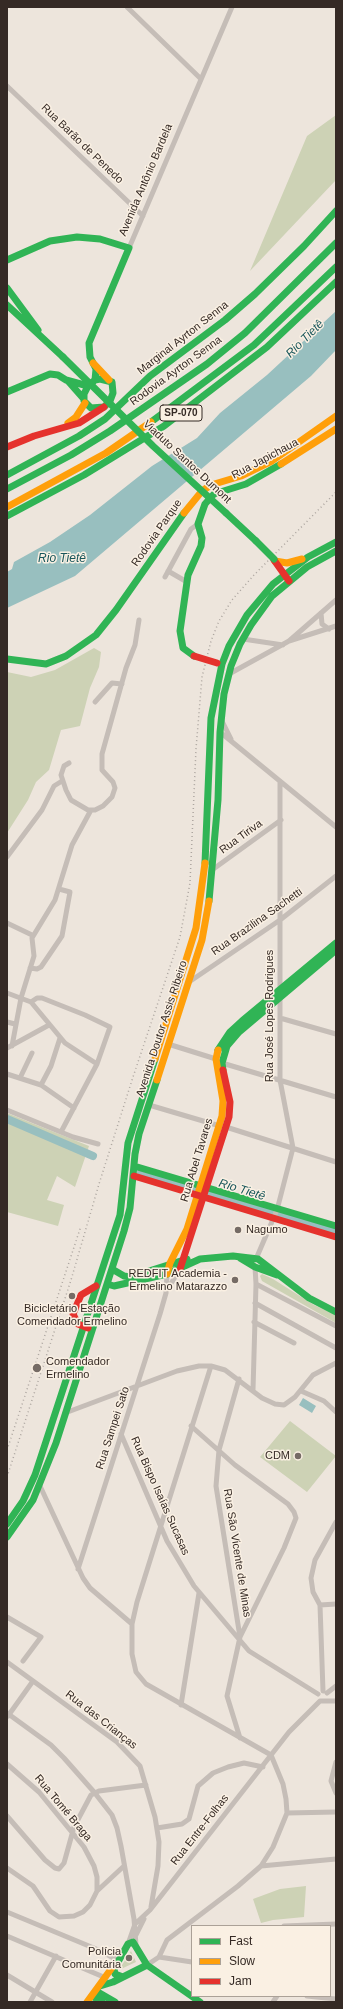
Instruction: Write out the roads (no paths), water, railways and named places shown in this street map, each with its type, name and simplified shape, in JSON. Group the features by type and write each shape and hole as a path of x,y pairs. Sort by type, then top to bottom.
{"main road":[{"name":"Marginal Ayrton Senna","path":"7,475 79,436 104,419 150,376 225,320 255,294 304,246 336,211"},
{"path":"7,266 9,260 22,252 50,241 78,237 100,238 129,248"},
{"name":"Rodovia Ayrton Senna","path":"7,489 71,455 104,435 207,364 245,333 336,243"},
{"name":"Avenida Antônio Bardela","path":"95,380 96,369 88,349 90,338 129,248"},
{"name":"SP-070","path":"7,507 106,454 173,407 254,344 297,306 336,267"},
{"name":"SP-070","path":"7,516 84,475 164,426 267,347 336,282"},
{"path":"7,288 23,316"},
{"path":"7,305 23,316"},
{"name":"Viaduto Santos Dumont","path":"23,316 50,346 153,446 256,541 275,560 290,581"},
{"name":"Avenida Antônio Bardela","path":"93,362 109,380"},
{"path":"7,392 50,374 58,375 66,380 91,408 104,407"},
{"path":"66,380 88,386"},
{"path":"95,380 109,380 113,385 113,393 110,401 104,407 79,422 7,445 29,435 70,422 76,417 84,400 88,386 95,380"},
{"name":"Rodovia Parque","path":"7,659 46,664 66,656 86,643 96,635 116,610 186,510 202,491 211,485 235,478 272,461 336,416"},
{"name":"Rua Japichaua","path":"198,524 201,512 212,495 246,484 301,454 336,429"},
{"path":"198,524 202,538 201,546 186,582 180,631 183,648 194,656 220,664"},
{"name":"Avenida Doutor Assis Ribeiro","path":"102,1267 120,1215 125,1166 132,1127 192,945 198,916 204,878 211,718 220,664 247,615 284,574 308,557 336,542"},
{"name":"Avenida Doutor Assis Ribeiro","path":"7,1537 25,1514 40,1486 108,1284 130,1208 139,1134 189,982 207,916 212,870 221,719 228,675 243,639 259,612 272,596 307,567 336,551"},
{"path":"275,560 288,563 308,557"},
{"path":"211,718 220,732"},
{"name":"Rua Abel Tavares","path":"180,1270 184,1259 187,1238 230,1102 219,1061 222,1042 230,1032 336,944"},
{"name":"Rua Abel Tavares","path":"219,1061 234,1036 336,950"},
{"path":"125,1166 134,1166 274,1218 336,1237"},
{"path":"134,1176 277,1209 336,1226"},
{"name":"Rua Abel Tavares","path":"167,1274 170,1263 187,1238"},
{"path":"112,1269 124,1276 130,1277 184,1259 200,1259 223,1256 238,1257 258,1263 283,1278 309,1298 336,1312"},
{"path":"102,1267 108,1284 114,1286 180,1270 200,1259"},
{"path":"7,1524 23,1501 35,1475 84,1327 102,1267"},
{"path":"92,1329 84,1327 76,1321 73,1316 83,1292 96,1286"},
{"path":"94,1994 128,1944 131,1942 136,1945 147,1965 191,1996"},
{"path":"117,1960 114,1972 116,1975 122,1977"},
{"path":"94,1994 122,1977 147,1965"},
{"path":"94,1994 102,2002"},
{"path":"94,1994 115,2002"}],"street":[{"path":"127,7 202,79"},
{"name":"Avenida Antônio Bardela","path":"129,248 232,7"},
{"name":"Rua Barão de Penedo","path":"7,86 143,216"},
{"path":"164,577 191,529 198,524"},
{"path":"168,571 186,582"},
{"path":"289,642 336,600"},
{"path":"321,613 322,624 329,629"},
{"path":"69,763 62,770 62,781 73,802 91,810 103,806 112,797 115,790 113,782 102,770 101,760 122,684 135,645 139,620"},
{"path":"228,675 289,642 336,626"},
{"path":"243,639 283,645"},
{"path":"95,702 112,684 122,684"},
{"path":"221,719 232,742"},
{"path":"220,732 336,827"},
{"path":"7,857 42,810 54,786 62,781"},
{"name":"Rua José Lopes Rodrigues","path":"253,1390 254,1322 258,1263 261,1245 277,1209 293,1148 280,1080 280,781"},
{"path":"9,1047 34,953 31,941 32,935 55,900 72,845 91,810"},
{"name":"Rua Tiriva","path":"212,870 281,820"},
{"name":"Rua Brazilina Sachetti","path":"189,982 280,920 336,876"},
{"path":"30,968 37,969 42,967 62,936 70,892 59,889"},
{"path":"7,923 32,935"},
{"path":"7,993 31,1002 60,1038 97,1064"},
{"path":"31,1002 37,998 42,998 86,1015 110,1027 97,1064 61,1132"},
{"path":"280,1018 336,1034"},
{"path":"7,1022 15,1024"},
{"path":"9,1047 49,1025"},
{"path":"41,1085 51,1066 60,1038"},
{"path":"168,1044 336,1097"},
{"path":"20,1078 32,1053"},
{"path":"7,1074 41,1085 74,1108"},
{"path":"149,1105 223,1126 336,1162"},
{"path":"7,1110 61,1132 98,1144"},
{"name":"Rua Sampei Sato","path":"78,1568 166,1293 180,1270"},
{"name":"Rua Sampei Sato","path":"166,1293 167,1274"},
{"path":"256,1283 336,1326"},
{"path":"255,1303 336,1348"},
{"path":"254,1322 294,1343"},
{"path":"65,1413 182,1369 211,1366 226,1370 269,1401 280,1405 289,1402 301,1391 313,1375 336,1363"},
{"path":"147,1965 159,1957 167,1940 238,1886 260,1866 273,1847 286,1813 283,1784 271,1755 150,1688 138,1676 132,1654 132,1624 137,1602 160,1524 211,1366"},
{"name":"Rua São Vicente de Minas","path":"239,1379 219,1450 216,1493 240,1639"},
{"path":"301,1391 324,1401 336,1412"},
{"path":"191,1426 235,1465 288,1504 294,1512 296,1518 284,1548 240,1639 227,1696 240,1738"},
{"name":"Rua Bispo Isaías Sucasas","path":"121,1434 160,1524 176,1556 199,1593 254,1655 323,1693"},
{"path":"40,1486 78,1568 90,1588 132,1624"},
{"path":"336,1522 312,1568 311,1584 320,1605 323,1693 320,1701 336,1701"},
{"path":"181,1705 199,1593"},
{"path":"320,1605 336,1604"},
{"path":"7,1617 41,1638 23,1661"},
{"name":"Rua das Crianças","path":"7,1662 122,1747 140,1766 157,1828 158,1866 150,1910"},
{"path":"33,1681 8,1715 50,1745 108,1809 115,1822 135,1924 136,1945"},
{"path":"323,1693 336,1686"},
{"path":"323,1693 327,1700"},
{"name":"Rua Entre-Folhas","path":"135,1924 150,1910 289,1732 320,1701"},
{"path":"336,1762 332,1786 336,1793"},
{"name":"Rua Tomé Braga","path":"7,1764 39,1792 84,1847 94,1866 97,1877 97,1891"},
{"path":"157,1828 182,1824 188,1819 198,1786 214,1773 228,1767 244,1764 263,1767"},
{"path":"7,1816 45,1860 55,1868 59,1869 64,1863 72,1832 88,1798 94,1792 146,1785"},
{"path":"286,1813 336,1812"},
{"path":"260,1866 336,1859"},
{"path":"7,1868 34,1886 50,1911 59,1917 68,1918 80,1914 90,1905 97,1891 124,1866"},
{"path":"7,1912 101,1951 117,1960"},
{"name":"Rua Entre-Folhas","path":"136,1936 145,1916"},
{"path":"128,1944 135,1924"},
{"path":"310,1925 336,1924"},
{"path":"7,1936 106,1978"},
{"path":"30,2002 56,1956"},
{"path":"159,1957 191,1962"},
{"path":"7,1975 52,2002"},
{"path":"317,1997 336,1999"}],"water":[{"name":"Rio Tietê","path":"336,311 336,350 311,376 75,576 7,608 7,572 12,569 14,562 50,542 90,515 152,466 197,438 220,413 267,375"},
{"path":"303,1398 316,1406 312,1413 299,1405"}],"waterway":[{"name":"Rio Tietê","path":"7,1119 93,1156"},
{"name":"Rio Tietê","path":"141,1172 336,1231"}],"railway":[{"path":"7,1477 71,1280 99,1184 133,1077 180,937 190,883 196,749 202,677 211,641 219,621 232,600 254,575 336,492"},
{"path":"7,1450 81,1226"}],"place":[{"name":"Nagumo","path":"238,1230"},
{"name":"REDFIT Academia - Ermelino Matarazzo","path":"235,1280"},
{"name":"Bicicletário Estação Comendador Ermelino","path":"72,1296"},
{"name":"Comendador Ermelino","path":"37,1368"},
{"name":"CDM","path":"298,1456"},
{"name":"Polícia Comunitária","path":"129,1958"}]}
